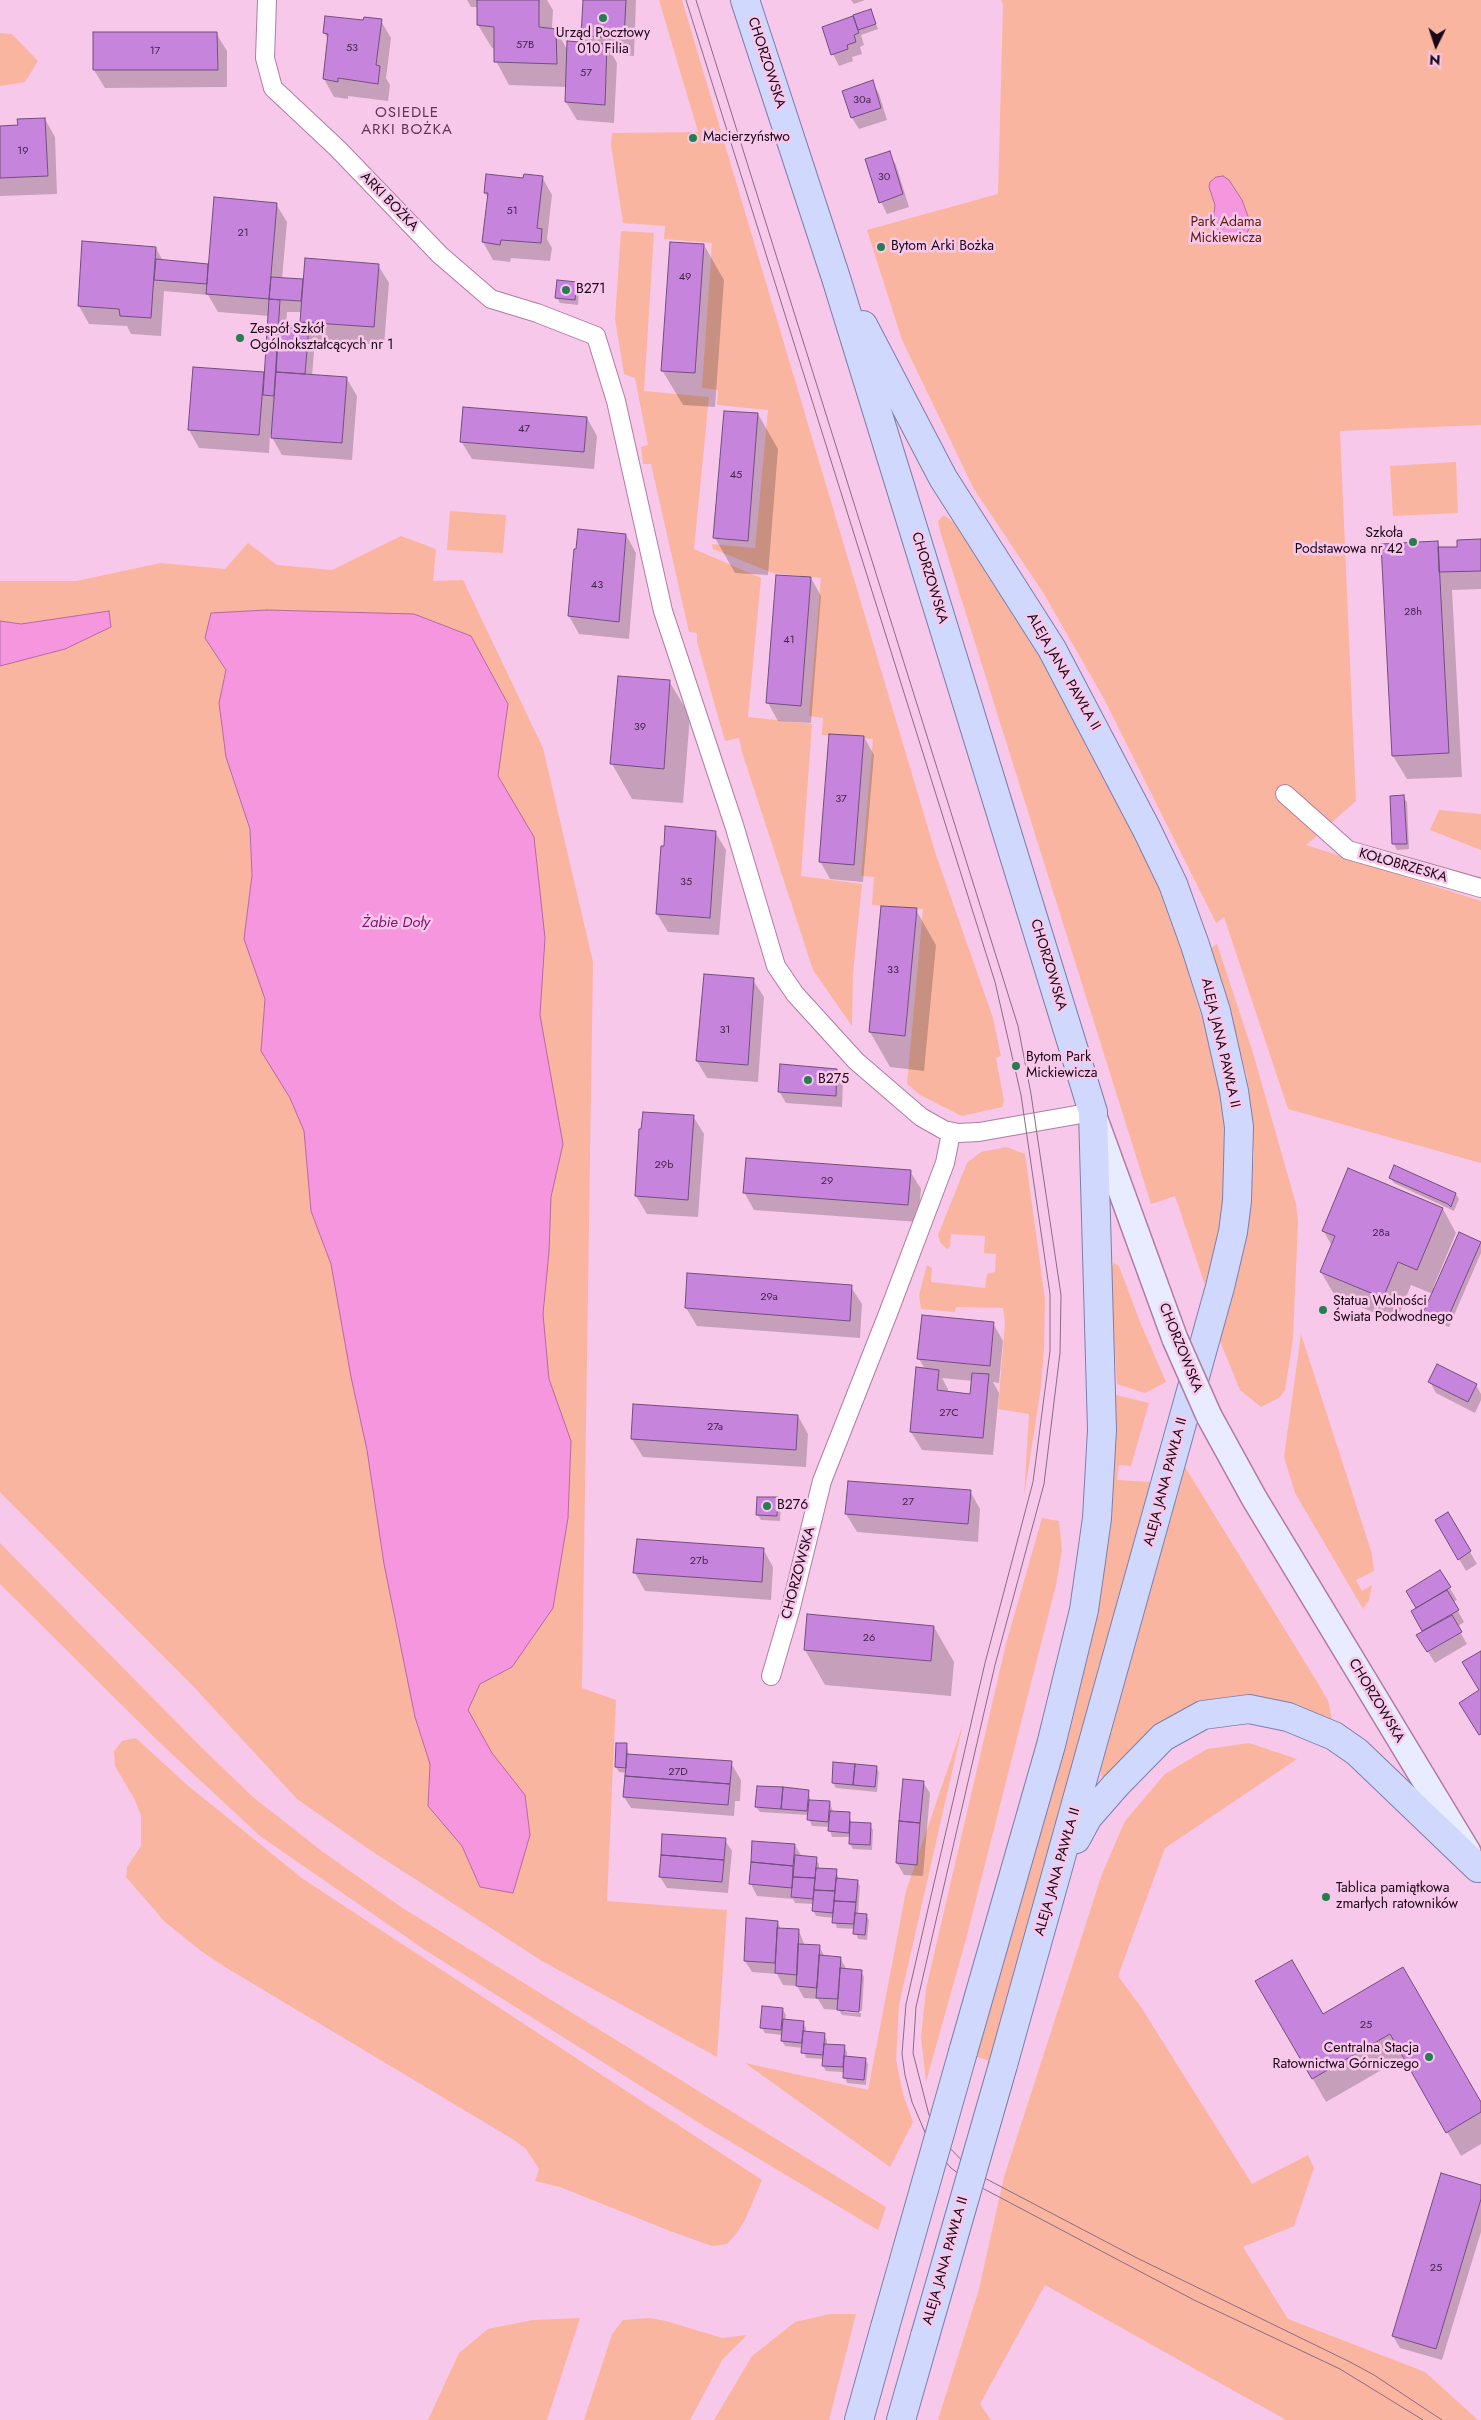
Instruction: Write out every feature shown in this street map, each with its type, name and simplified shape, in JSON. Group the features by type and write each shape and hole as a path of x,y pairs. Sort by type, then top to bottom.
{"main road":[{"name":"CHORZOWSKA","path":"745,0 836,278 1093,1112 1174,1339 1209,1416 1264,1514 1479,1870"},
{"name":"ALEJA JANA PAWŁA II","path":"836,278 892,377 943,478 1052,649 1085,709 1173,884 1216,1011 1234,1091 1239,1128 1237,1201 1222,1278 1058,1871 901,2420"},
{"path":"860,2420 1051,1745 1082,1619 1097,1518 1102,1430 1093,1112"},
{"path":"1058,1871 1088,1817 1163,1737 1203,1715 1249,1709 1288,1717 1334,1736 1357,1752 1479,1870"}],"street":[{"name":"ARKI BOŻKA","path":"267,0 265,58 273,88 338,149 440,255 491,299 537,313 596,336 616,401 664,611 734,825 776,966 795,994 856,1061 920,1117 934,1126 951,1132"},
{"name":"KOŁOBRZESKA","path":"1285,794 1348,850 1481,888"},
{"path":"951,1132 979,1132 1016,1127 1093,1112"},
{"name":"CHORZOWSKA","path":"771,1676 792,1602 822,1481 942,1171 951,1132"}],"green space":[{"path":"659,0 682,0 936,855 993,1018 1001,1056 996,1058 1004,1101 1002,1107 962,1116 920,1095 907,1084 923,909 872,905 874,877 861,876 873,739 822,735 823,718 809,716 821,578 773,573 713,549 712,544 755,548 768,410 717,405 718,390 702,388 712,243 664,239 665,226 623,223 611,145 612,133 698,132"},
{"name":"Park Adama Mickiewicza","path":"1001,0 1481,0 1481,425 1340,431 1356,801 1306,845 1481,901 1481,1163 1288,1109 1224,917 1216,923 1103,697 1044,594 974,489 902,340 867,230 998,194 1003,5"},
{"path":"0,33 12,34 38,61 25,82 0,86"},
{"path":"621,231 654,233 644,391 709,397 694,549 761,578 748,717 812,724 801,876 862,884 853,973 852,1026 813,970 739,738 725,741 697,642 697,633 689,632 651,464 643,464 641,447 648,445 635,378 624,374 615,319"},
{"path":"1456,462 1458,513 1393,516 1390,466"},
{"path":"450,511 506,515 503,553 447,550"},
{"path":"944,515 953,522 1027,635 1104,774 1158,884 1177,934 1209,1042 1221,1097 1226,1133 1224,1208 1205,1285 1175,1196 1151,1204 940,531 938,521"},
{"path":"401,536 436,549 433,581 463,580 543,748 593,962 582,1688 616,1700 607,1901 727,1910 717,2057 542,1961 370,1850 297,1799 193,1686 0,1492 0,581 76,581 161,563 225,569 248,543 277,565 332,570"},
{"path":"1439,810 1481,814 1481,850 1430,830"},
{"path":"1217,944 1253,1053 1296,1204 1298,1221 1293,1339 1285,1390 1279,1398 1261,1407 1240,1390 1220,1341 1248,1233 1254,1155 1247,1076 1211,948"},
{"path":"1006,1147 1025,1154 1045,1299 1041,1387 1024,1497 1029,1414 998,1409 1005,1323 1003,1308 956,1307 955,1312 921,1309 919,1295 927,1265 932,1268 931,1282 985,1288 987,1274 995,1272 996,1254 984,1253 985,1236 951,1234 950,1247 947,1249 940,1242 938,1235 967,1163 981,1152"},
{"path":"1114,1263 1119,1266 1140,1322 1166,1382 1145,1393 1117,1384 1110,1270"},
{"path":"1301,1334 1372,1554 1374,1571 1356,1580 1362,1591 1372,1585 1369,1600 1363,1609 1295,1493 1284,1457"},
{"path":"1116,1395 1149,1403 1131,1466 1119,1465 1117,1480 1151,1482 990,2061 977,2057 1069,1735 1094,1630 1103,1582 1113,1492"},
{"path":"1185,1467 1319,1685 1328,1701 1332,1719 1292,1703 1253,1698 1156,1727 1104,1777 1101,1776 1101,1769"},
{"path":"1042,1518 1059,1521 1062,1550 1056,1585 966,1939 926,2082 921,2037 926,1989 1006,1644"},
{"path":"0,1543 201,1747 253,1797 323,1852 401,1907 886,2207 878,2230 704,2126 425,1950 260,1836 159,1742 0,1584"},
{"path":"963,1724 899,2005 896,2060 903,2094 913,2122 890,2167 745,2063 868,2090 906,1891"},
{"path":"136,1738 186,1784 303,1879 762,2180 745,2220 736,2234 727,2244 712,2246 560,2187 535,2181 539,2169 526,2149 514,2140 225,1967 201,1951 165,1922 126,1877 127,1867 141,1846 141,1816 135,1800 115,1766 114,1751 122,1741"},
{"path":"1249,1743 1297,1759 1165,1848 1118,1976 1141,2007 1252,2184 1308,2155 1314,2168 1294,2226 1243,2247 1288,2319 1425,2372 1478,2420 1286,2420 1045,2285 980,2404 991,2420 938,2420 979,2289 1004,2177 1102,1874 1125,1821 1165,1774 1207,1749"},
{"path":"830,2314 856,2314 829,2420 714,2420 752,2356 795,2322"},
{"path":"580,2318 547,2420 428,2420 459,2353 488,2329 533,2320"},
{"path":"649,2318 666,2321 722,2338 747,2335 722,2360 690,2420 584,2420 612,2334 623,2320"}],"water":[{"path":"1223,176 1229,180 1242,200 1249,219 1250,226 1247,233 1237,242 1221,241 1212,230 1215,205 1209,187 1210,182 1216,177"},
{"name":"Żabie Doły","path":"267,610 414,614 471,636 508,704 498,776 534,837 545,938 540,1015 563,1144 551,1197 549,1252 543,1314 549,1379 571,1441 568,1518 553,1608 512,1667 480,1684 468,1710 492,1753 525,1795 530,1835 513,1893 480,1887 462,1846 428,1806 430,1764 415,1717 384,1564 367,1450 351,1377 331,1264 311,1211 304,1131 290,1098 261,1051 265,999 244,939 252,875 250,829 226,757 219,703 226,670 205,638 211,613"},
{"path":"109,611 111,627 65,649 0,666 0,621 21,624"}],"building":[{"path":"477,0 539,0 539,27 556,29 557,64 494,62 494,27 477,25"},
{"name":"Urząd Pocztowy 010 Filia","path":"583,0 626,0 624,38 581,36"},
{"path":"871,9 876,24 858,30 853,15"},
{"path":"325,16 363,20 364,17 382,19 376,65 380,66 378,84 338,78 338,82 323,79 328,34 323,33"},
{"path":"853,16 859,33 854,35 856,42 847,45 848,49 831,55 822,27"},
{"path":"93,32 217,32 218,70 93,70"},
{"path":"567,41 607,44 605,105 565,102"},
{"path":"873,80 881,108 851,118 842,91"},
{"path":"45,118 48,176 0,178 0,126 18,125 17,119"},
{"path":"890,151 903,194 879,203 865,159"},
{"path":"486,174 523,178 524,174 543,176 537,228 542,229 541,243 501,240 500,245 482,242 488,193 484,193"},
{"path":"214,197 277,203 269,299 206,294"},
{"path":"82,241 156,247 151,318 120,316 119,309 78,306"},
{"path":"670,242 704,244 695,373 661,371"},
{"path":"305,258 379,264 374,327 300,322"},
{"path":"156,259 208,264 207,284 154,280"},
{"path":"271,277 303,279 301,301 269,299"},
{"name":"B271","path":"557,280 577,282 575,300 555,298"},
{"path":"269,299 280,300 274,396 263,395"},
{"path":"279,325 309,327 305,374 276,372"},
{"path":"193,367 264,372 259,435 188,430"},
{"path":"276,372 347,377 342,443 271,438"},
{"path":"463,407 587,417 584,452 460,442"},
{"path":"724,411 758,413 748,541 713,538"},
{"path":"578,529 626,534 619,622 568,616 574,549 576,549"},
{"path":"1481,539 1481,571 1439,572 1438,547 1457,547 1457,540"},
{"path":"1438,541 1449,753 1392,756 1381,544"},
{"path":"776,575 811,577 801,706 766,703"},
{"path":"618,676 670,680 664,769 610,764"},
{"path":"829,734 864,736 854,865 819,862"},
{"path":"1404,795 1407,844 1392,844 1390,796"},
{"path":"665,826 716,831 710,918 656,914 661,846 664,846"},
{"path":"881,906 917,908 905,1036 869,1032"},
{"path":"704,974 754,978 748,1065 696,1061"},
{"name":"B275","path":"780,1064 837,1069 836,1096 778,1092"},
{"path":"643,1112 694,1115 688,1200 635,1196 639,1129 641,1129"},
{"path":"746,1158 911,1170 908,1205 743,1193"},
{"path":"1394,1165 1456,1193 1451,1207 1389,1178"},
{"path":"1348,1168 1443,1208 1417,1270 1398,1262 1383,1298 1320,1272 1335,1236 1322,1231"},
{"path":"1459,1232 1481,1242 1446,1322 1423,1313"},
{"path":"687,1273 852,1285 850,1321 685,1308"},
{"path":"922,1315 994,1322 990,1366 917,1359"},
{"path":"1437,1364 1477,1384 1468,1402 1428,1382"},
{"path":"916,1367 939,1370 937,1390 970,1394 972,1373 989,1374 983,1438 910,1432"},
{"path":"633,1404 798,1415 796,1450 631,1439"},
{"path":"848,1481 971,1490 968,1524 845,1514"},
{"name":"B276","path":"757,1497 778,1497 777,1516 756,1515"},
{"path":"1448,1512 1471,1551 1458,1560 1435,1520"},
{"path":"637,1539 764,1548 762,1582 633,1573"},
{"path":"1440,1570 1451,1587 1416,1608 1406,1591"},
{"path":"1447,1590 1459,1610 1422,1631 1411,1611"},
{"path":"807,1614 934,1626 931,1661 804,1650"},
{"path":"1452,1615 1462,1632 1427,1652 1416,1635"},
{"path":"1481,1651 1481,1734 1479,1735 1459,1703 1479,1690 1462,1662"},
{"path":"616,1743 627,1743 626,1768 615,1767"},
{"path":"627,1754 732,1761 730,1784 625,1776"},
{"path":"833,1762 855,1764 853,1785 832,1783"},
{"path":"855,1764 877,1766 875,1787 853,1785"},
{"path":"625,1776 730,1784 728,1805 623,1797"},
{"path":"903,1779 924,1781 920,1823 899,1821"},
{"path":"757,1786 783,1787 781,1809 755,1807"},
{"path":"783,1787 809,1790 807,1811 781,1809"},
{"path":"809,1800 830,1801 828,1822 807,1820"},
{"path":"830,1811 850,1812 849,1833 828,1831"},
{"path":"899,1821 920,1823 917,1865 896,1863"},
{"path":"850,1822 871,1823 870,1845 849,1844"},
{"path":"662,1834 726,1838 724,1860 661,1855"},
{"path":"752,1841 795,1844 793,1866 751,1862"},
{"path":"661,1855 724,1860 722,1882 659,1877"},
{"path":"795,1855 817,1857 815,1878 793,1877"},
{"path":"751,1862 793,1866 792,1888 749,1884"},
{"path":"816,1868 837,1869 835,1891 814,1890"},
{"path":"793,1877 815,1878 813,1899 791,1897"},
{"path":"836,1878 858,1880 856,1902 834,1901"},
{"path":"814,1890 835,1891 833,1913 812,1911"},
{"path":"834,1901 856,1902 854,1924 832,1923"},
{"path":"855,1913 867,1914 865,1935 853,1934"},
{"path":"746,1918 778,1921 775,1963 744,1961"},
{"path":"777,1928 799,1929 797,1975 775,1973"},
{"path":"798,1944 820,1945 817,1988 796,1986"},
{"path":"819,1955 841,1957 838,1999 816,1998"},
{"name":"Centralna Stacja Ratownictwa Górniczego","path":"1292,1960 1323,2014 1403,1967 1481,2102 1481,2112 1446,2133 1390,2034 1312,2079 1255,1981"},
{"path":"840,1968 862,1970 859,2012 837,2010"},
{"path":"762,2006 783,2008 781,2030 760,2028"},
{"path":"783,2019 804,2021 802,2043 781,2041"},
{"path":"803,2031 825,2033 823,2055 801,2053"},
{"path":"824,2044 845,2045 843,2067 822,2066"},
{"path":"844,2056 866,2058 864,2080 843,2078"},
{"path":"1441,2173 1481,2185 1481,2199 1436,2349 1392,2336"}],"tram line":[{"path":"686,0 995,982 1021,1095 1050,1294 1050,1351 1033,1482 985,1663 906,2004 902,2054 912,2102 927,2137 937,2152 951,2168 967,2180 1194,2300 1340,2369 1423,2420"},
{"path":"696,0 1018,1026 1031,1094 1061,1295 1060,1353 1044,1484 995,1665 916,2007 913,2053 929,2115 944,2142 973,2172 1137,2258 1350,2362 1374,2375 1442,2420"}],"place":[{"name":"Urząd Pocztowy 010 Filia","path":"603,18"},
{"name":"Macierzyństwo","path":"693,138"},
{"name":"Bytom Arki Bożka","path":"881,247"},
{"name":"B271","path":"566,290"},
{"name":"Zespół Szkół Ogólnokształcących nr 1","path":"240,338"},
{"name":"Szkoła Podstawowa nr 42","path":"1413,542"},
{"name":"Bytom Park Mickiewicza","path":"1016,1066"},
{"name":"B275","path":"808,1080"},
{"name":"Statua Wolności Świata Podwodnego","path":"1323,1310"},
{"name":"B276","path":"767,1506"},
{"name":"Tablica pamiątkowa zmarłych ratowników","path":"1326,1897"},
{"name":"Centralna Stacja Ratownictwa Górniczego","path":"1429,2057"}],"district":[{"name":"OSIEDLE ARKI BOŻKA","path":"407,122"}]}
